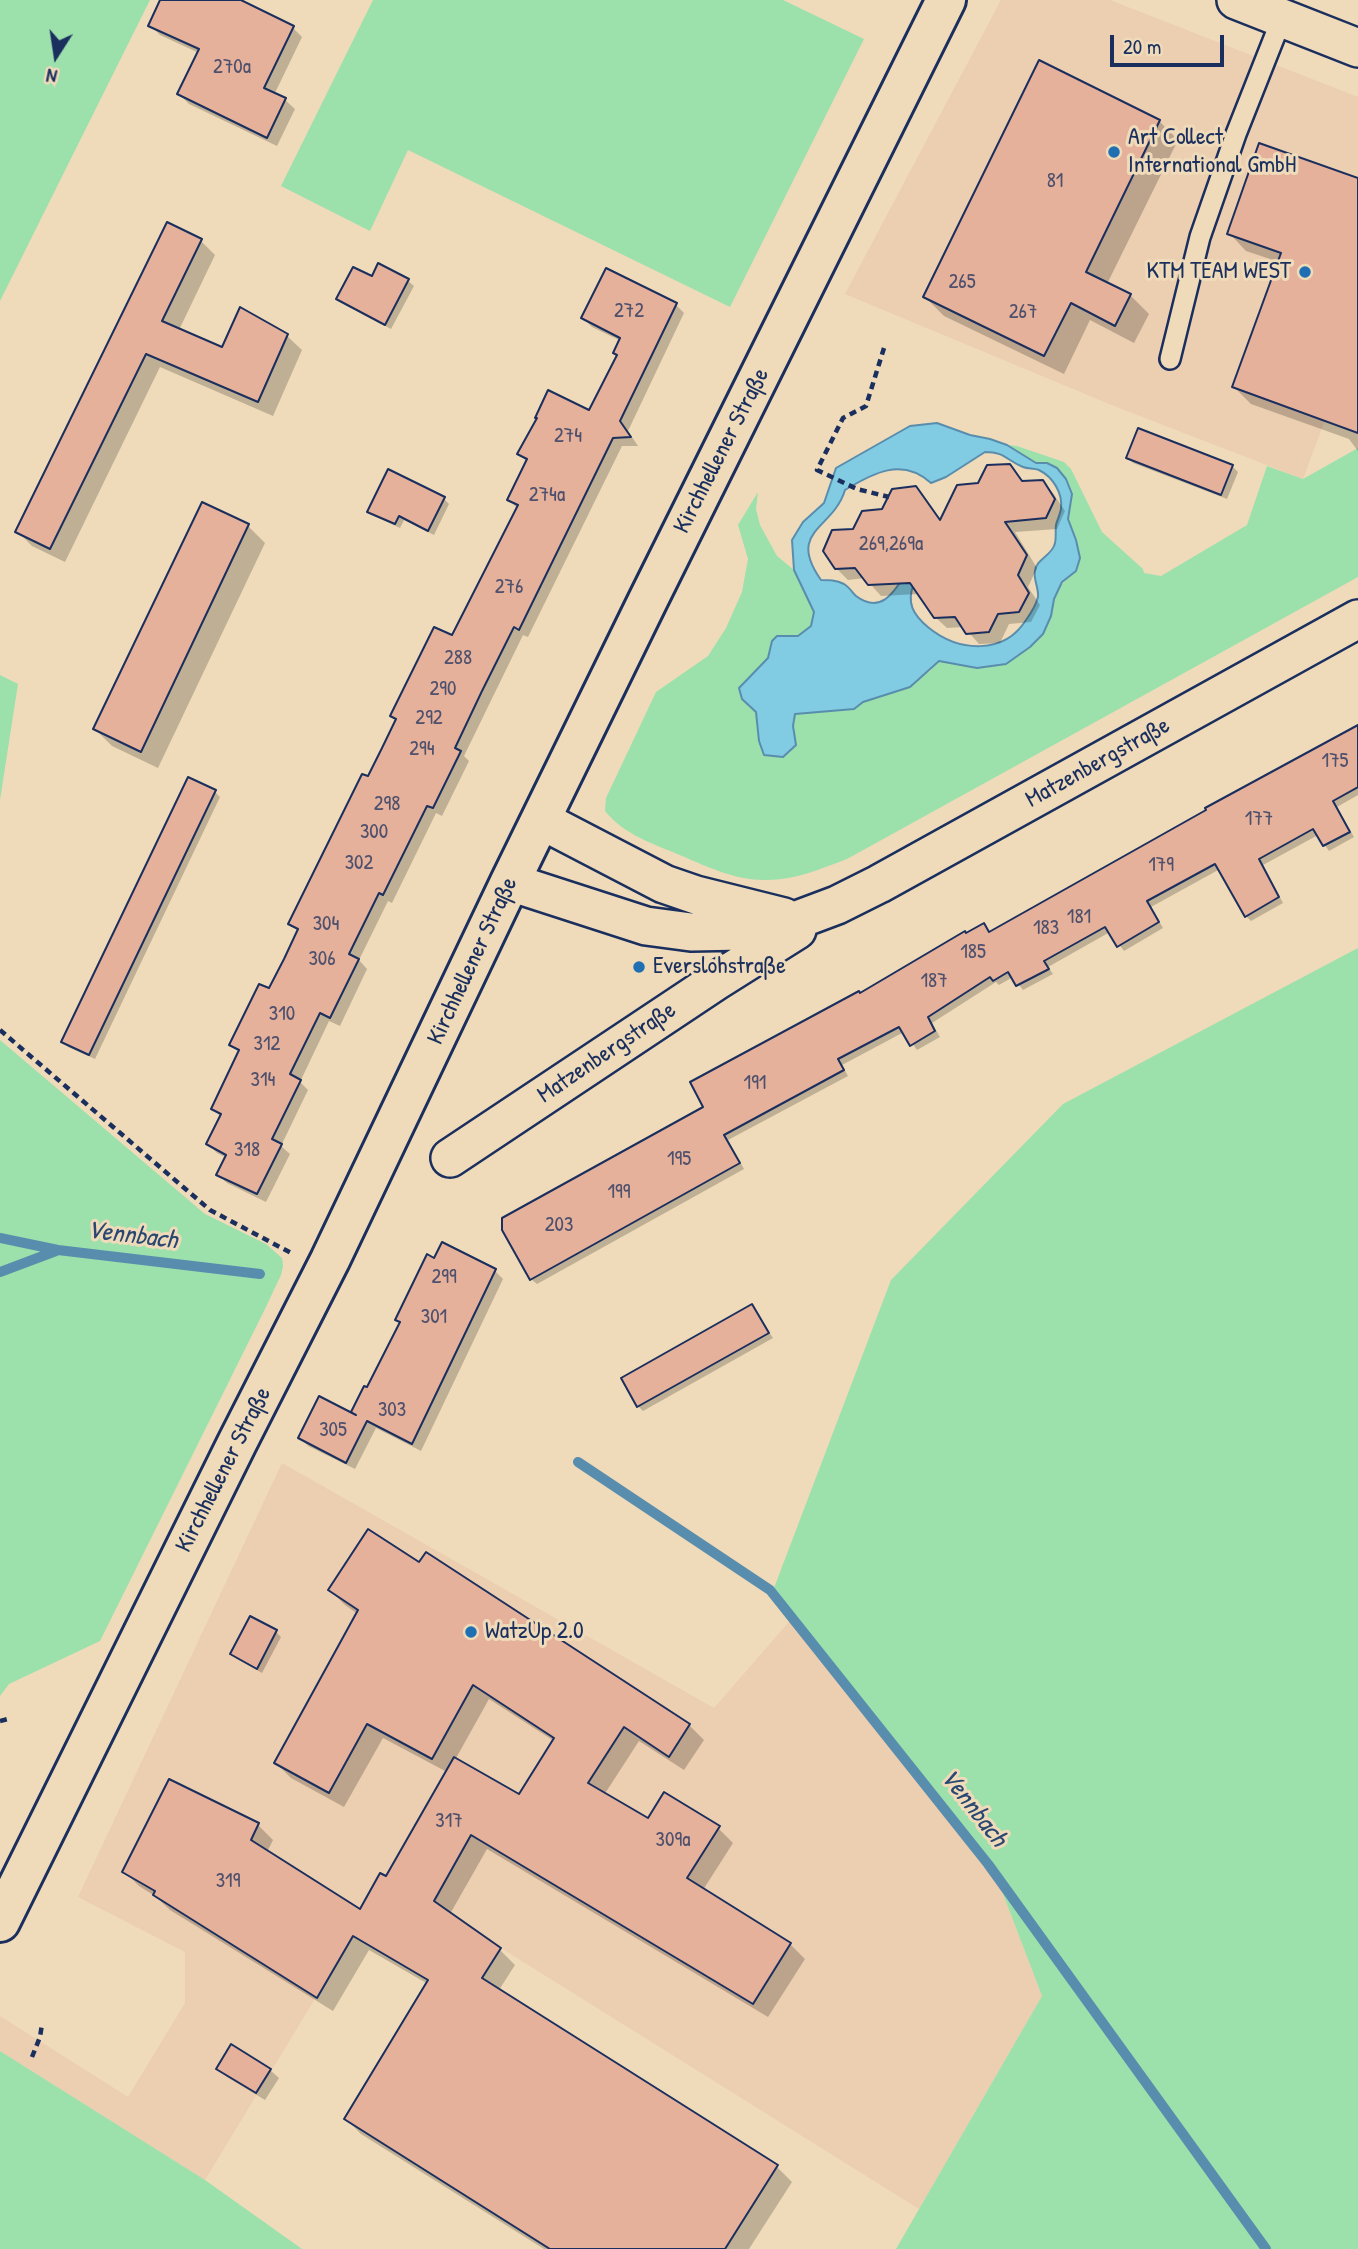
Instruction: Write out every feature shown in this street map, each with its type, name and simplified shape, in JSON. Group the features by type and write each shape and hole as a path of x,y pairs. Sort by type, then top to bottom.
{"main road":[{"name":"Kirchhellener Straße","path":"0,1922 324,1270 648,600 946,0"}],"street":[{"path":"1236,0 1358,48"},
{"name":"Matzenbergstraße","path":"510,882 646,926 691,932 742,931 781,926 836,905 880,884 1358,619"},
{"path":"541,820 664,884 761,912 802,919"},
{"name":"Matzenbergstraße","path":"450,1158 716,981 836,905"}],"lane":[{"path":"1170,359 1200,237 1236,134 1282,18"}],"path":[{"path":"884,348 866,406 843,418 817,470 857,489 888,496"},
{"path":"0,1030 211,1210 324,1270"},
{"path":"0,1721 8,1720"},
{"path":"32,2057 42,2024"}],"shaded area":[{"path":"1001,0 1110,0 1358,97 1358,331 1303,479 1114,406 845,294"},
{"path":"282,1463 714,1708 795,1615 992,1865 1042,1996 919,2209 501,1948 463,1921 353,1936 205,2180 0,2051 0,2016 128,2097 185,2003 185,1952 78,1897"}],"green space":[{"path":"0,0 150,0 0,301"},
{"path":"373,0 783,0 864,39 730,307 408,150 370,231 281,186"},
{"path":"1007,445 1064,462 1071,469 1102,532 1143,569 1144,573 1161,576 1247,525 1267,466 1303,479 1358,448 1358,577 847,859 817,870 775,880 732,875 630,833 605,811 606,798 656,692 708,656 726,628 742,592 748,559 738,525 758,492 756,509 760,525 777,556 794,570 814,612 811,626 798,636 777,637 772,641 768,658 739,688 742,699 756,712 759,741 796,745 793,726 795,714 854,709 863,702 929,672 939,661 977,668 1051,616 1058,590 1076,571 1076,540 1068,519 1072,494 1047,463 1036,463"},
{"path":"0,675 18,684 0,800"},
{"path":"1358,948 1358,2249 896,2249 1042,1996 992,1865 774,1588 891,1280 1063,1104"},
{"path":"0,1040 205,1214 266,1244 282,1258 283,1266 264,1311 100,1641 9,1684 0,1696"},
{"path":"0,2051 205,2180 302,2249 0,2249"}],"water":[{"path":"937,423 1007,445 1036,463 1047,463 1057,468 1066,479 1072,494 1068,519 1080,558 1076,571 1062,582 1043,634 1006,664 977,668 939,661 910,687 863,702 854,709 795,714 793,726 796,745 783,757 764,755 759,741 756,712 742,699 739,688 768,658 772,641 777,636 798,636 811,626 814,612 794,570 792,540 803,522 824,503 836,468 910,426","holes":["985,452 992,452 1023,467 1044,473 1056,486 1061,503 1054,546 1036,567 1037,600 1030,615 1017,631 994,644 980,646 954,642 929,628 915,613 911,603 914,583 905,575 891,595 872,603 856,596 844,584 821,580 811,563 808,550 810,540 839,503 845,490 877,473 898,469 920,475 931,483 946,477"]}],"building":[{"path":"160,0 241,0 294,26 264,88 286,98 267,138 177,94 199,49 148,26"},
{"path":"1039,60 1160,120 1086,272 1131,294 1115,326 1071,303 1044,356 923,297"},
{"path":"1259,143 1358,178 1358,433 1232,387 1281,253 1227,234"},
{"path":"167,222 202,239 162,321 222,347 240,307 288,334 258,402 146,354 50,549 15,532"},
{"path":"378,263 409,279 385,325 336,299 353,267 372,276"},
{"path":"606,268 677,303 620,421 631,437 613,438 519,630 514,627 482,691 455,748 461,751 433,808 427,806 383,895 379,893 349,954 359,959 330,1018 320,1013 290,1074 301,1080 272,1139 282,1144 257,1194 216,1175 226,1155 206,1144 221,1114 211,1109 239,1050 229,1045 259,984 269,988 284,959 298,929 288,924 362,774 368,776 382,748 396,719 390,716 434,627 452,635 518,505 507,500 527,459 517,454 537,418 548,390 589,410 617,355 613,353 620,338 581,318"},
{"path":"1138,428 1233,465 1221,495 1126,458"},
{"path":"1010,464 1022,481 1043,480 1055,499 1046,518 1005,522 1027,555 1018,575 1029,593 1019,612 998,614 989,632 966,634 955,617 934,618 910,583 868,585 855,568 835,569 823,551 832,530 853,529 862,511 882,509 892,489 916,486 940,520 957,485 978,483 987,465"},
{"path":"388,469 445,497 428,531 399,516 395,524 367,512"},
{"path":"202,502 249,524 141,752 93,729"},
{"path":"1358,725 1358,787 1333,801 1350,832 1323,846 1313,829 1259,859 1279,897 1245,917 1215,864 1147,901 1159,922 1117,947 1105,927 1044,961 1049,969 1016,986 1008,972 993,981 990,977 928,1017 935,1031 910,1046 899,1027 838,1059 844,1070 724,1135 740,1163 530,1280 502,1230 502,1218 703,1107 690,1082 859,991 860,993 965,931 966,933 984,923 989,932 1206,810 1205,808"},
{"path":"188,777 216,790 89,1055 61,1042"},
{"path":"442,1242 496,1269 412,1444 367,1421 346,1463 298,1438 319,1396 356,1415 351,1412 400,1322 395,1320 427,1254 434,1258"},
{"path":"752,1304 769,1333 637,1407 621,1378"},
{"path":"368,1529 419,1562 426,1552 690,1724 669,1757 624,1727 588,1783 648,1818 664,1792 720,1826 687,1878 791,1943 753,2004 471,1835 434,1901 501,1948 482,1978 778,2165 725,2249 550,2249 344,2119 428,1980 353,1936 317,1998 153,1895 155,1891 122,1872 169,1779 259,1823 251,1840 360,1909 380,1873 386,1876 454,1757 519,1794 554,1738 473,1685 432,1759 367,1724 329,1793 274,1763 358,1610 328,1590"},
{"path":"250,1616 277,1630 257,1669 230,1654"},
{"path":"231,2044 271,2069 256,2093 216,2069"}],"waterway":[{"name":"Vennbach","path":"0,1238 58,1250 260,1274"},
{"path":"0,1272 56,1251"},
{"name":"Vennbach","path":"578,1462 770,1590 988,1864 1266,2249"}],"place":[{"name":"Art Collect International GmbH","path":"1114,152"},
{"name":"KTM TEAM WEST","path":"1305,272"},
{"name":"Everslohstraße","path":"639,967"},
{"name":"WatzUp 2.0","path":"471,1632"}]}
